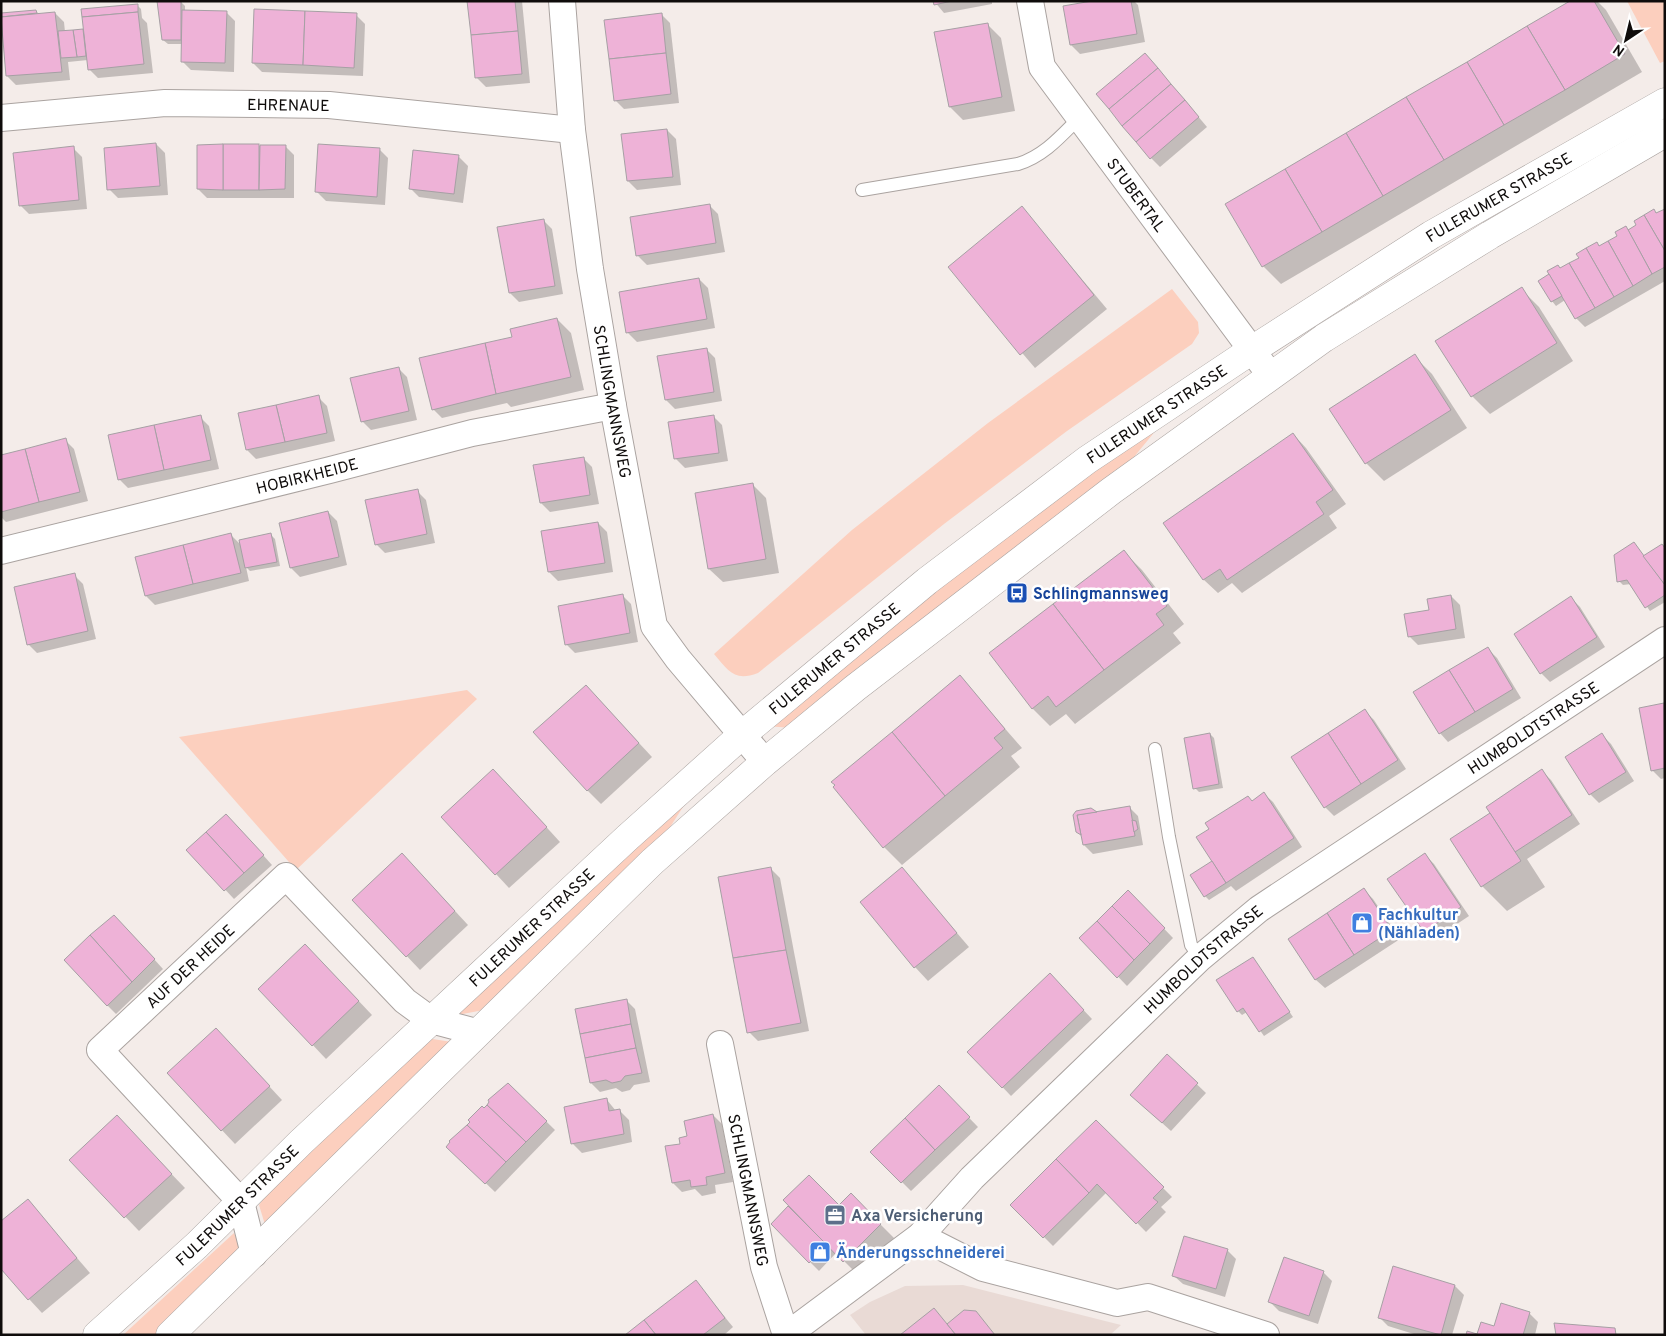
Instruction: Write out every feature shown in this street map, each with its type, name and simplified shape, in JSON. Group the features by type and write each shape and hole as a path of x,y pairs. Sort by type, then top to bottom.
{"main road":[{"name":"FULERUMER STRASSE","path":"97,1335 197,1245 301,1142 627,838 742,734 927,581 1087,460 1252,350 1431,235 1665,102"},
{"name":"FULERUMER STRASSE","path":"170,1335 254,1254 476,1032 652,862 765,762 1016,562 1111,491 1324,338 1482,240 1665,133"}],"street":[{"name":"SCHLINGMANNSWEG","path":"562,1 572,130 590,269 613,406 654,626 678,659 765,762"},
{"name":"STUBERTAL","path":"1030,1 1042,67 1271,376"},
{"name":"EHRENAUE","path":"1,118 165,103 329,105 572,130"},
{"name":"HOBIRKHEIDE","path":"1,551 472,433 613,406"},
{"name":"HUMBOLDTSTRASSE","path":"786,1335 920,1236 972,1178 1200,958 1259,909 1665,640"},
{"name":"AUF DER HEIDE","path":"254,1254 241,1202 100,1050 286,876 405,1001 431,1020 476,1032"},
{"name":"SCHLINGMANNSWEG","path":"720,1044 764,1267 786,1335"},
{"path":"920,1236 983,1268 1117,1303 1148,1297 1266,1335"}],"lane":[{"path":"862,190 1018,164 1034,159 1047,150 1080,117"},
{"path":"1155,749 1169,837 1191,945 1200,958"}],"shaded area":[{"path":"1627,1 1665,1 1665,61 1660,63"},
{"path":"1172,289 1198,322 1199,333 1192,344 1067,431 944,524 758,673 743,676 737,675 728,670 714,654 852,530 988,423"},
{"path":"1157,429 1129,463 1014,548 792,728 766,726 929,593 1107,458"},
{"path":"467,690 477,699 296,870 179,737"},
{"path":"681,803 683,807 663,838 489,1009 452,1016"},
{"path":"426,1038 452,1042 266,1228 259,1205 283,1171"},
{"path":"234,1233 239,1245 231,1264 157,1335 123,1335"},
{"path":"963,1285 1121,1325 1110,1335 866,1335 850,1315 870,1302 905,1286"}],"building":[{"path":"157,1 181,1 181,40 162,40"},
{"path":"467,1 515,1 518,31 471,35"},
{"path":"933,1 952,1 934,5"},
{"path":"1092,1 1131,1 1137,34 1070,45 1063,6"},
{"path":"1570,1 1594,1 1625,54 1565,90 1527,26"},
{"path":"138,4 138,12 82,17 81,9"},
{"path":"254,9 305,11 303,65 252,63"},
{"path":"36,10 37,13 1,17 1,13"},
{"path":"182,10 227,11 225,63 181,62"},
{"path":"305,11 357,13 354,68 303,65"},
{"path":"55,12 62,72 6,76 1,17"},
{"path":"138,12 144,64 88,70 82,17"},
{"path":"662,13 666,53 609,59 604,20"},
{"path":"988,23 1002,97 949,107 934,32"},
{"path":"1527,26 1565,90 1504,125 1467,62"},
{"path":"83,29 86,56 77,57 73,30"},
{"path":"73,30 77,57 61,58 58,31"},
{"path":"518,31 522,74 475,78 471,35"},
{"path":"666,53 671,94 614,101 609,59"},
{"path":"1145,53 1158,68 1109,109 1096,94"},
{"path":"1467,62 1504,125 1444,160 1406,97"},
{"path":"1158,68 1171,84 1122,126 1109,109"},
{"path":"1171,84 1185,100 1136,142 1122,126"},
{"path":"1406,97 1444,160 1383,196 1346,133"},
{"path":"1185,100 1199,117 1150,159 1136,142"},
{"path":"667,129 673,177 627,181 621,134"},
{"path":"1346,133 1383,196 1322,232 1285,169"},
{"path":"156,143 160,186 107,190 104,148"},
{"path":"223,144 259,144 259,190 223,190"},
{"path":"223,144 223,190 197,189 197,145"},
{"path":"318,144 380,148 377,197 315,192"},
{"path":"260,145 286,145 285,189 259,190"},
{"path":"74,146 79,200 19,206 13,153"},
{"path":"413,150 459,155 454,194 409,189"},
{"path":"1285,169 1322,232 1262,267 1225,204"},
{"path":"710,204 716,243 636,256 630,217"},
{"path":"1022,206 1094,295 1020,355 948,267"},
{"path":"1654,209 1656,213 1665,209 1665,251 1644,215"},
{"path":"1644,215 1665,251 1665,267 1652,274 1628,230 1636,225 1634,221"},
{"path":"544,219 555,286 509,293 497,227"},
{"path":"1626,226 1652,274 1633,286 1608,241 1617,236 1615,232"},
{"path":"1608,241 1633,286 1614,297 1586,248 1597,242 1599,246"},
{"path":"1586,248 1614,297 1595,308 1569,263 1579,258 1576,254"},
{"path":"1569,263 1595,308 1575,319 1547,271 1558,265 1560,268"},
{"path":"1549,274 1562,296 1551,302 1538,281"},
{"path":"699,278 707,319 626,333 619,292"},
{"path":"1522,287 1557,343 1471,397 1435,341"},
{"path":"557,318 571,377 496,394 485,343 512,337 510,329"},
{"path":"485,343 496,394 432,410 419,358"},
{"path":"707,348 714,392 665,400 657,356"},
{"path":"1415,354 1451,410 1365,464 1329,409"},
{"path":"399,367 409,411 361,422 350,378"},
{"path":"319,395 327,433 285,442 276,405"},
{"path":"276,405 285,442 246,450 238,413"},
{"path":"201,415 211,460 164,470 154,425"},
{"path":"714,415 719,453 674,459 668,422"},
{"path":"154,425 164,470 118,480 108,435"},
{"path":"1293,433 1333,490 1316,502 1324,514 1227,580 1220,569 1203,580 1163,523"},
{"path":"66,438 80,492 39,502 25,449"},
{"path":"25,449 39,502 1,512 1,455"},
{"path":"584,457 590,495 540,503 533,465"},
{"path":"753,483 766,559 708,569 695,493"},
{"path":"418,489 427,534 375,545 365,500"},
{"path":"328,511 339,557 290,568 279,523"},
{"path":"598,522 605,563 548,572 541,531"},
{"path":"231,533 241,573 193,584 183,545"},
{"path":"271,533 277,562 245,568 239,540"},
{"path":"1634,542 1665,585 1665,595 1645,608 1627,580 1617,582 1614,555"},
{"path":"1662,544 1665,548 1665,585 1643,556"},
{"path":"183,545 193,584 145,596 135,557"},
{"path":"1124,550 1167,606 1156,614 1164,625 1104,670 1053,604"},
{"path":"75,573 88,631 27,645 14,587"},
{"path":"623,594 630,633 565,645 558,606"},
{"path":"1451,595 1456,629 1408,637 1404,614 1429,610 1427,599"},
{"path":"1571,596 1597,637 1540,674 1514,634"},
{"path":"1053,604 1104,670 1056,707 1048,696 1032,709 989,653"},
{"path":"1488,647 1513,689 1475,712 1449,670"},
{"path":"1449,670 1475,712 1439,734 1413,692"},
{"path":"960,675 1005,729 994,738 1003,748 945,796 892,732"},
{"path":"586,685 639,743 587,791 533,732"},
{"path":"1664,703 1665,768 1651,771 1639,708"},
{"path":"1365,709 1398,760 1361,784 1328,733"},
{"path":"892,732 945,796 883,848 833,787 835,785 831,782"},
{"path":"1210,733 1219,784 1193,789 1184,738"},
{"path":"1328,733 1361,784 1324,808 1291,757"},
{"path":"1602,733 1626,772 1589,795 1565,757"},
{"path":"493,769 547,827 495,875 441,817"},
{"path":"1542,769 1572,815 1515,852 1486,807"},
{"path":"1264,792 1294,838 1226,883 1196,837 1209,829 1205,823 1248,796 1252,801"},
{"path":"1130,806 1135,836 1083,845 1077,815"},
{"path":"1091,808 1097,812 1077,815 1081,835 1076,832 1073,815 1076,811"},
{"path":"1490,813 1521,861 1481,887 1450,839"},
{"path":"226,814 264,855 244,873 206,832"},
{"path":"1132,820 1136,821 1138,829 1134,832"},
{"path":"206,832 244,873 224,891 186,850"},
{"path":"402,853 455,911 406,957 352,900"},
{"path":"1425,853 1461,907 1424,932 1387,879"},
{"path":"1212,861 1226,883 1204,897 1190,875"},
{"path":"771,867 786,950 733,958 718,877"},
{"path":"902,867 957,933 914,968 860,902"},
{"path":"1364,888 1392,930 1354,955 1327,913"},
{"path":"1128,890 1165,928 1150,944 1112,906"},
{"path":"1112,906 1150,944 1134,960 1097,921"},
{"path":"1327,913 1354,955 1315,980 1288,939"},
{"path":"114,915 155,959 132,982 90,935"},
{"path":"1097,921 1134,960 1117,978 1079,938"},
{"path":"90,935 132,982 107,1006 64,960"},
{"path":"305,944 359,1001 312,1046 258,989"},
{"path":"786,950 801,1023 747,1033 733,958"},
{"path":"1253,957 1290,1012 1259,1032 1243,1008 1237,1012 1216,980"},
{"path":"1050,973 1084,1010 1002,1088 967,1052"},
{"path":"627,999 631,1024 580,1034 575,1009"},
{"path":"631,1024 636,1048 585,1058 580,1034"},
{"path":"216,1028 270,1086 221,1131 167,1073"},
{"path":"636,1048 642,1073 625,1076 621,1081 612,1083 606,1080 590,1083 585,1058"},
{"path":"1167,1054 1198,1083 1162,1123 1130,1095"},
{"path":"508,1083 547,1121 526,1142 487,1105 488,1100"},
{"path":"939,1085 970,1117 935,1150 905,1118"},
{"path":"607,1098 609,1111 620,1109 624,1134 571,1144 564,1107"},
{"path":"487,1105 526,1142 506,1162 467,1125 470,1122 468,1120 482,1106 484,1108"},
{"path":"713,1114 725,1173 706,1177 707,1185 691,1187 690,1180 672,1183 665,1146 680,1144 679,1138 687,1136 684,1121"},
{"path":"117,1115 172,1174 124,1218 69,1160"},
{"path":"905,1118 935,1150 901,1183 870,1152"},
{"path":"1096,1120 1164,1187 1153,1198 1158,1202 1136,1224 1097,1184 1089,1193 1056,1159"},
{"path":"467,1125 506,1162 485,1184 446,1147 449,1141"},
{"path":"1056,1159 1089,1193 1043,1238 1010,1205"},
{"name":"Axa Versicherung","path":"809,1175 839,1205 851,1193 881,1224 843,1262 783,1200"},
{"path":"28,1199 77,1258 28,1300 1,1269 1,1221"},
{"path":"788,1206 827,1245 809,1263 771,1224"},
{"path":"1184,1236 1228,1249 1216,1289 1172,1276"},
{"path":"1284,1257 1324,1271 1309,1316 1268,1302"},
{"path":"1393,1266 1455,1285 1441,1335 1378,1318"},
{"path":"696,1280 725,1318 703,1335 656,1335 644,1320"},
{"path":"1501,1303 1530,1312 1523,1335 1466,1335 1467,1331 1477,1334 1481,1322 1494,1326"},
{"path":"934,1308 956,1335 900,1335"},
{"path":"964,1310 976,1311 995,1335 956,1335 947,1324"},
{"path":"644,1320 656,1335 625,1335"},
{"path":"1554,1323 1615,1328 1616,1335 1556,1335"}],"place":[{"name":"Schlingmannsweg","path":"1017,593"},
{"name":"Fachkultur (Nähladen)","path":"1362,923"},
{"name":"Axa Versicherung","path":"835,1215"},
{"name":"Änderungsschneiderei","path":"820,1252"}]}
